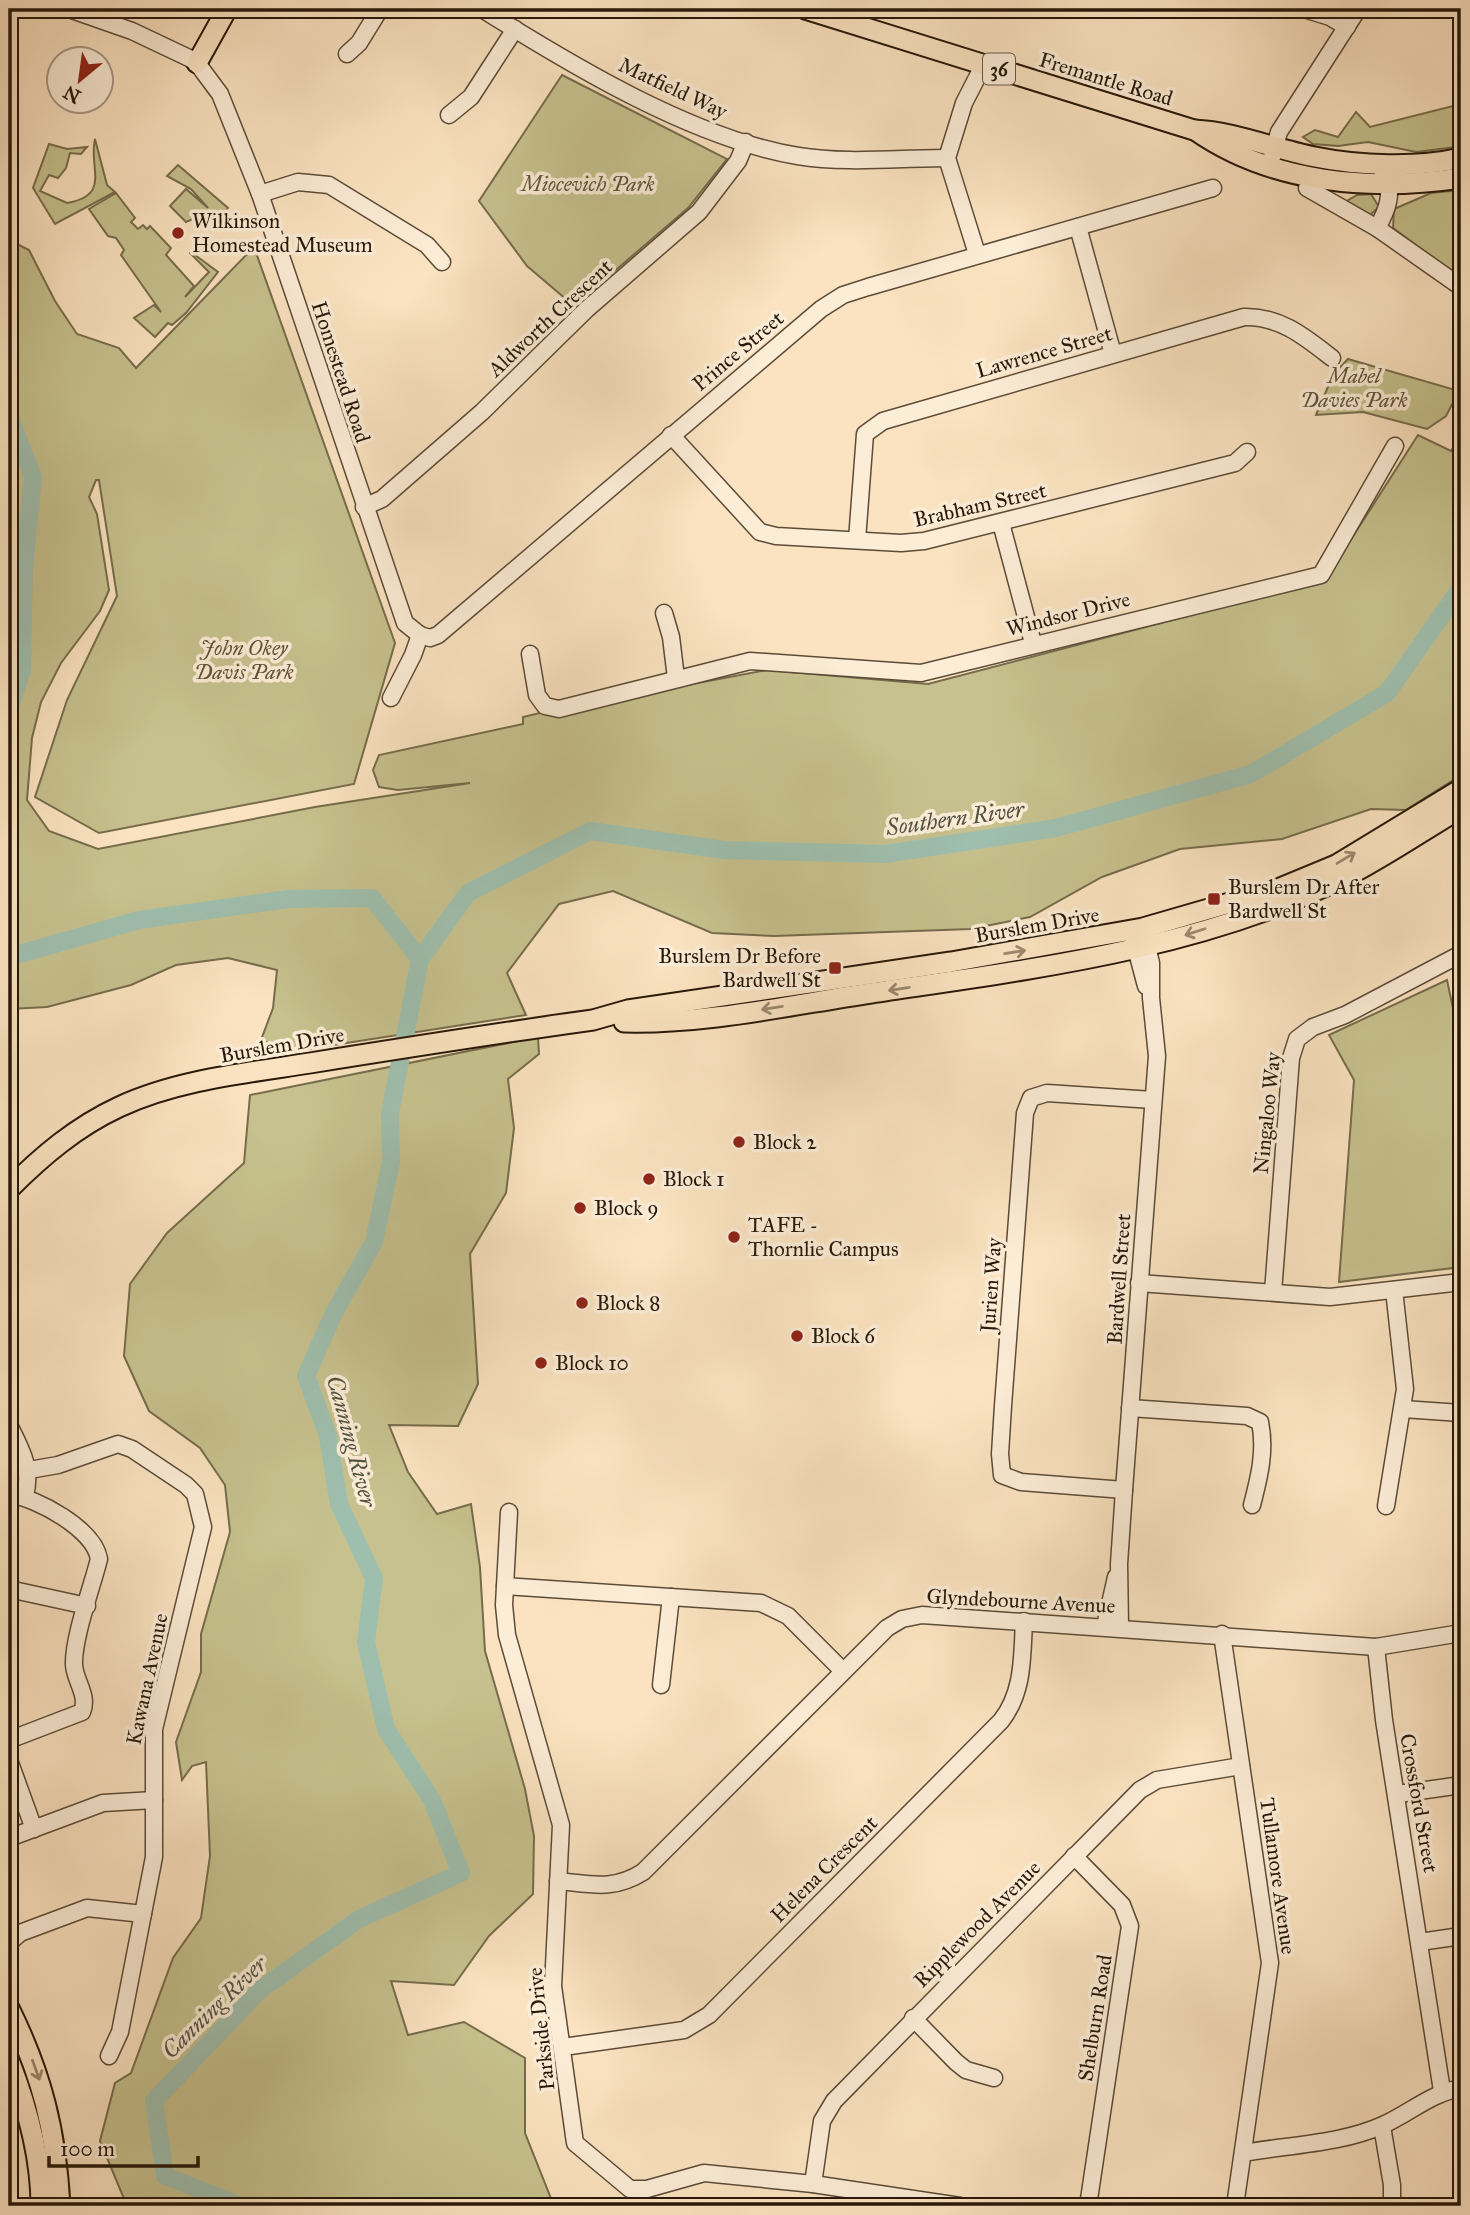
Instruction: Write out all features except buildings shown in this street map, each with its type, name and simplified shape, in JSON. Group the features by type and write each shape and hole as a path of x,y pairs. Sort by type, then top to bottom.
{"main road":[{"path":"196,57 225,9"},
{"name":"Fremantle Road","path":"805,9 1194,130 1219,131 1272,157 1329,180 1389,185 1461,178"},
{"name":"Fremantle Road","path":"1272,157 1410,165 1461,158"},
{"name":"Burslem Drive","path":"593,1020 629,1022 742,1013 1077,962 1278,889 1336,864 1461,789"},
{"name":"Burslem Drive","path":"9,1189 50,1149 84,1126 147,1096 230,1076 593,1020 628,1010 951,962 1140,939 1314,891 1345,877 1461,808"},
{"path":"739,993 742,1013"},
{"path":"9,2008 37,2071 50,2114 57,2152 60,2206"},
{"path":"9,2060 23,2097 33,2141 41,2206"}],"street":[{"path":"72,9 196,57"},
{"path":"347,54 359,43 380,9"},
{"name":"Matfield Way","path":"482,9 567,61 697,126 746,142 810,158 947,158"},
{"path":"1304,9 1330,17 1347,27"},
{"path":"1272,157 1278,134 1358,9"},
{"path":"449,115 471,97 515,29"},
{"name":"Homestead Road","path":"196,57 227,92 230,117 260,194 405,623 419,635"},
{"path":"977,62 947,158 977,254"},
{"name":"Aldworth Crescent","path":"364,507 382,499 472,420 587,309 699,212 738,161 746,142"},
{"path":"1317,158 1336,169 1384,174 1389,185 1387,207 1377,228"},
{"path":"1389,185 1410,165"},
{"path":"260,194 299,182 328,184 427,245 442,261"},
{"name":"Prince Street","path":"419,635 430,638 438,635 821,309 843,295 977,254 1213,188"},
{"path":"1307,188 1377,228 1461,287"},
{"path":"1078,227 1113,354"},
{"name":"Lawrence Street","path":"857,540 865,434 883,421 1244,317 1263,317 1283,324 1332,358"},
{"name":"Brabham Street","path":"671,435 760,532 776,536 917,542 1235,463 1247,452"},
{"name":"Windsor Drive","path":"530,654 537,695 545,706 559,709 750,661 921,673 1033,643 1321,575 1395,446"},
{"path":"1001,523 1033,643"},
{"path":"664,613 671,637 676,678"},
{"path":"391,698 413,655 419,635"},
{"name":"Bardwell Street","path":"1113,1626 1157,1056 1150,998 1152,970 1140,939"},
{"name":"Ningaloo Way","path":"1273,1292 1290,1058 1297,1039 1313,1027 1345,1015 1461,954"},
{"name":"Jurien Way","path":"1124,1490 1021,1482 1002,1475 1000,1454 1003,1406 1025,1113 1031,1098 1047,1093 1153,1100"},
{"path":"1139,1283 1330,1297 1461,1282"},
{"path":"1386,1506 1403,1409 1404,1370 1394,1290"},
{"path":"1130,1408 1247,1416 1260,1422 1263,1437 1260,1474 1252,1505"},
{"path":"1403,1409 1461,1413"},
{"path":"9,1425 29,1470 17,1495 88,1536 97,1546 99,1559 74,1663 84,1699 82,1712 9,1740"},
{"name":"Kawana Avenue","path":"29,1470 58,1465 118,1444 132,1449 186,1485 199,1504 203,1527 202,1541 154,1729 151,1756 154,1857 120,2032 109,2056"},
{"name":"Parkside Drive","path":"509,1512 505,1586 507,1635 561,1825 553,1986 575,2143 630,2189 647,2189 704,2173 813,2184 915,2203 960,2206"},
{"path":"505,1586 761,1603 788,1616 842,1670"},
{"path":"9,1590 87,1606"},
{"path":"661,1685 671,1597"},
{"name":"Glyndebourne Avenue","path":"558,1881 606,1885 625,1883 643,1872 842,1670 887,1628 902,1619 922,1615 1113,1626 1376,1647 1461,1633"},
{"name":"Helena Crescent","path":"563,2047 684,2030 709,2015 1001,1721 1012,1707 1019,1685 1024,1621"},
{"name":"Tullamore Avenue","path":"1222,1634 1270,1963 1235,2206"},
{"name":"Crossford Street","path":"1376,1647 1384,1720 1398,1794 1442,2091"},
{"path":"9,1760 34,1829"},
{"name":"Ripplewood Avenue","path":"813,2184 822,2121 827,2111 913,2018 1140,1790 1157,1780 1241,1766"},
{"path":"1398,1794 1461,1785"},
{"path":"9,1838 103,1804 154,1800"},
{"name":"Shelburn Road","path":"1074,1856 1122,1905 1130,1927 1088,2206"},
{"path":"9,1943 20,1933 87,1908 143,1914"},
{"path":"1420,1942 1461,1936"},
{"path":"913,2018 966,2070 994,2078"},
{"path":"1243,2152 1349,2136 1382,2126 1442,2091 1461,2088"},
{"path":"1382,2126 1392,2185 1392,2206"}],"green space":[{"name":"Miocevich Park","path":"562,75 727,159 688,208 574,306 527,266 479,201"},
{"path":"1461,104 1461,145 1456,147 1416,152 1368,142 1338,146 1313,144 1303,137 1315,130 1338,137 1356,112 1370,127"},
{"path":"95,139 107,185 115,192 55,224 33,188 49,144 67,149 87,147 81,154 70,153 66,168 58,178 49,175 40,191 67,203 81,199 94,187"},
{"path":"178,165 228,208 220,218 217,216 212,221 195,218 186,222 170,206 186,189 208,208 191,189 167,176"},
{"path":"1461,190 1461,276 1393,228 1394,209 1431,193"},
{"path":"116,193 135,218 131,222 138,229 143,225 147,229 150,226 171,248 166,255 194,286 185,297 209,272 190,253 198,245 203,250 194,252 195,255 218,272 186,313 172,325 168,323 155,337 134,318 154,305 161,312 121,255 124,250 116,238 108,236 89,209"},
{"path":"1371,194 1379,207 1370,215 1345,202 1357,195"},
{"name":"John Okey Davis Park","path":"9,240 29,250 55,301 77,334 119,348 136,368 254,247 395,643 354,784 99,833 35,797 67,700 117,596 99,480 96,480 89,497 97,514 109,590 100,611 61,663 41,702 32,738 27,800 49,831 98,849 315,807 470,783 398,790 379,787 373,770 379,755 523,724 523,717 767,670 928,684 1325,580 1418,435 1451,451 1461,436 1461,775 1406,810 1371,809 1282,839 1180,849 1102,877 1030,917 971,929 774,936 712,933 613,891 559,904 507,973 526,1015 289,1052 261,1040 273,1008 277,970 228,958 176,965 131,985 47,1007 9,1009"},
{"name":"Mabel Davies Park","path":"1348,359 1459,391 1446,416 1427,429 1363,412 1316,415 1333,375"},
{"path":"1447,980 1461,1046 1461,1267 1339,1282 1354,1080 1329,1035"},
{"path":"538,1037 539,1054 508,1079 514,1128 506,1193 470,1254 478,1384 458,1426 389,1425 408,1472 437,1514 471,1504 480,1567 485,1651 525,1789 534,1836 533,1894 489,1936 454,1985 391,1981 408,2035 464,2022 525,2058 525,2133 554,2206 127,2206 100,2141 115,2083 131,2073 173,1958 201,1918 210,1856 206,1762 192,1766 182,1780 176,1742 201,1672 201,1634 230,1532 225,1485 200,1448 149,1411 124,1356 130,1284 167,1233 244,1163 250,1095"}],"waterway":[{"name":"Canning River","path":"9,416 33,477 24,568 22,670 9,709"},
{"name":"Southern River","path":"420,959 468,893 590,831 724,850 885,854 1056,828 1251,774 1387,693 1461,588"},
{"name":"Canning River","path":"9,957 139,920 288,899 372,898 420,959 390,1113 391,1162 374,1242 333,1315 306,1376 328,1436 339,1504 374,1578 366,1642 386,1729 432,1800 461,1873 359,1919 260,1990 154,2101 165,2176 241,2206"}],"place":[{"name":"Wilkinson Homestead Museum","path":"178,233"},
{"name":"Burslem Dr After Bardwell St","path":"1214,899"},
{"name":"Burslem Dr Before Bardwell St","path":"835,968"},
{"name":"Block 2","path":"739,1142"},
{"name":"Block 1","path":"649,1179"},
{"name":"Block 9","path":"580,1208"},
{"name":"TAFE - Thornlie Campus","path":"734,1237"},
{"name":"Block 8","path":"582,1303"},
{"name":"Block 6","path":"797,1336"},
{"name":"Block 10","path":"541,1363"}]}
